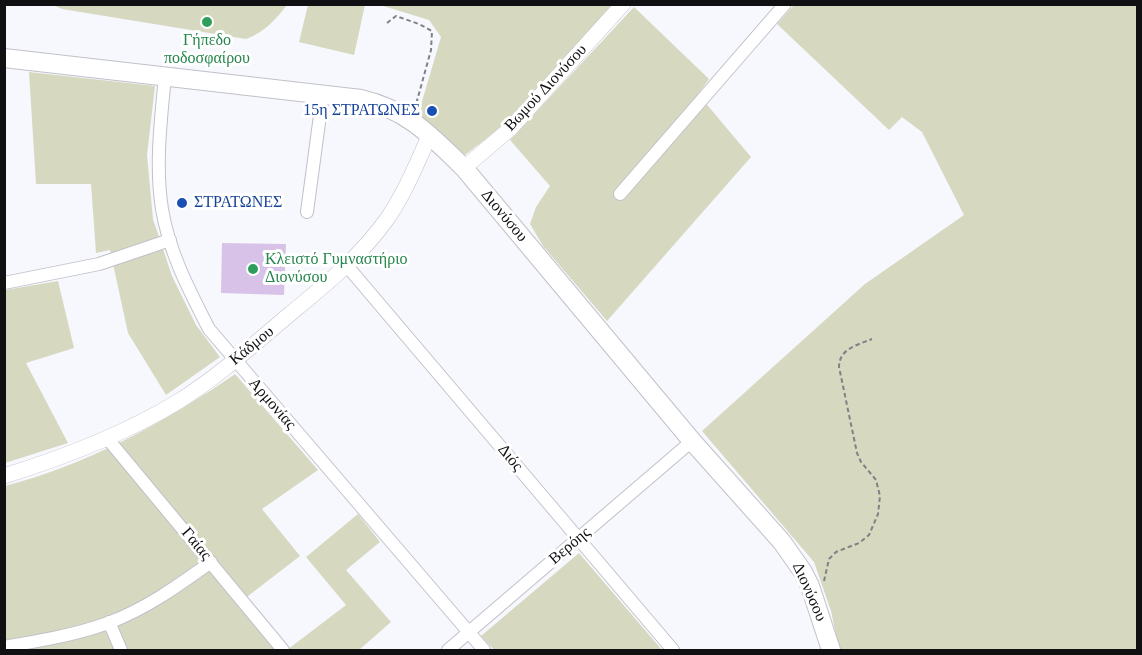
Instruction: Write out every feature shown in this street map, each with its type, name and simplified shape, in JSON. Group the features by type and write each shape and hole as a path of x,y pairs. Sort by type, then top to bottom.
{"main road":[{"name":"Διονύσου","path":"4,58 322,93 376,102 411,119 430,134 464,168 692,441 794,557 810,586 831,651"}],"street":[{"name":"Βωμού Διονύσου","path":"464,168 511,128 623,4"},
{"path":"620,194 785,4"},
{"name":"Αρμονίας","path":"165,76 159,183 162,210 184,281 209,329 484,651"},
{"path":"307,212 322,93"},
{"name":"Κάδμου","path":"4,476 43,464 107,438 157,414 181,400 235,360 347,266 370,242 402,193 430,134"},
{"path":"4,283 99,264 170,240"},
{"name":"Διός","path":"347,266 673,651"},
{"name":"Γαίας","path":"107,438 284,651"},
{"name":"Βερόης","path":"448,651 692,441"},
{"path":"4,647 68,635 109,622 168,593 211,562"},
{"path":"109,622 121,651"}],"path":[{"path":"387,23 396,16 432,31 431,50 411,119"},
{"path":"824,588 825,570 829,560 836,552 859,543 869,535 878,514 879,486 857,453 839,367 839,359 844,352 872,339"}],"green space":[{"name":"Γήπεδο ποδοσφαίρου","path":"53,5 287,5 274,21 246,39 62,9"},
{"path":"308,5 365,5 354,55 299,42"},
{"path":"380,5 613,5 505,124 461,158 418,115 441,37 429,20"},
{"path":"794,5 1137,5 1137,650 839,650 831,611 814,562 702,431 865,284 964,215 922,132 902,117 889,130 777,24"},
{"path":"634,7 709,79 698,94 751,157 607,321 543,246 530,224 536,207 550,186 510,140"},
{"path":"29,72 155,86 147,155 153,219 172,276 196,325 220,357 166,395 128,333 110,250 96,253 91,184 36,184"},
{"path":"58,281 74,348 26,363 68,443 5,463 5,290"},
{"path":"235,374 318,470 262,509 300,556 239,603 282,650 5,650 5,486 65,466 124,440 181,409"},
{"path":"358,514 380,542 346,570 391,622 359,650 287,650 346,605 306,557"},
{"path":"579,553 662,650 494,650 481,636"}],"building":[{"name":"Κλειστό Γυμναστήριο Διονύσου","path":"222,243 286,244 284,295 221,293"}],"place":[{"name":"Γήπεδο ποδοσφαίρου","path":"207,22"},
{"name":"15η ΣΤΡΑΤΩΝΕΣ","path":"432,111"},
{"name":"ΣΤΡΑΤΩΝΕΣ","path":"182,203"},
{"name":"Κλειστό Γυμναστήριο Διονύσου","path":"253,269"}]}
